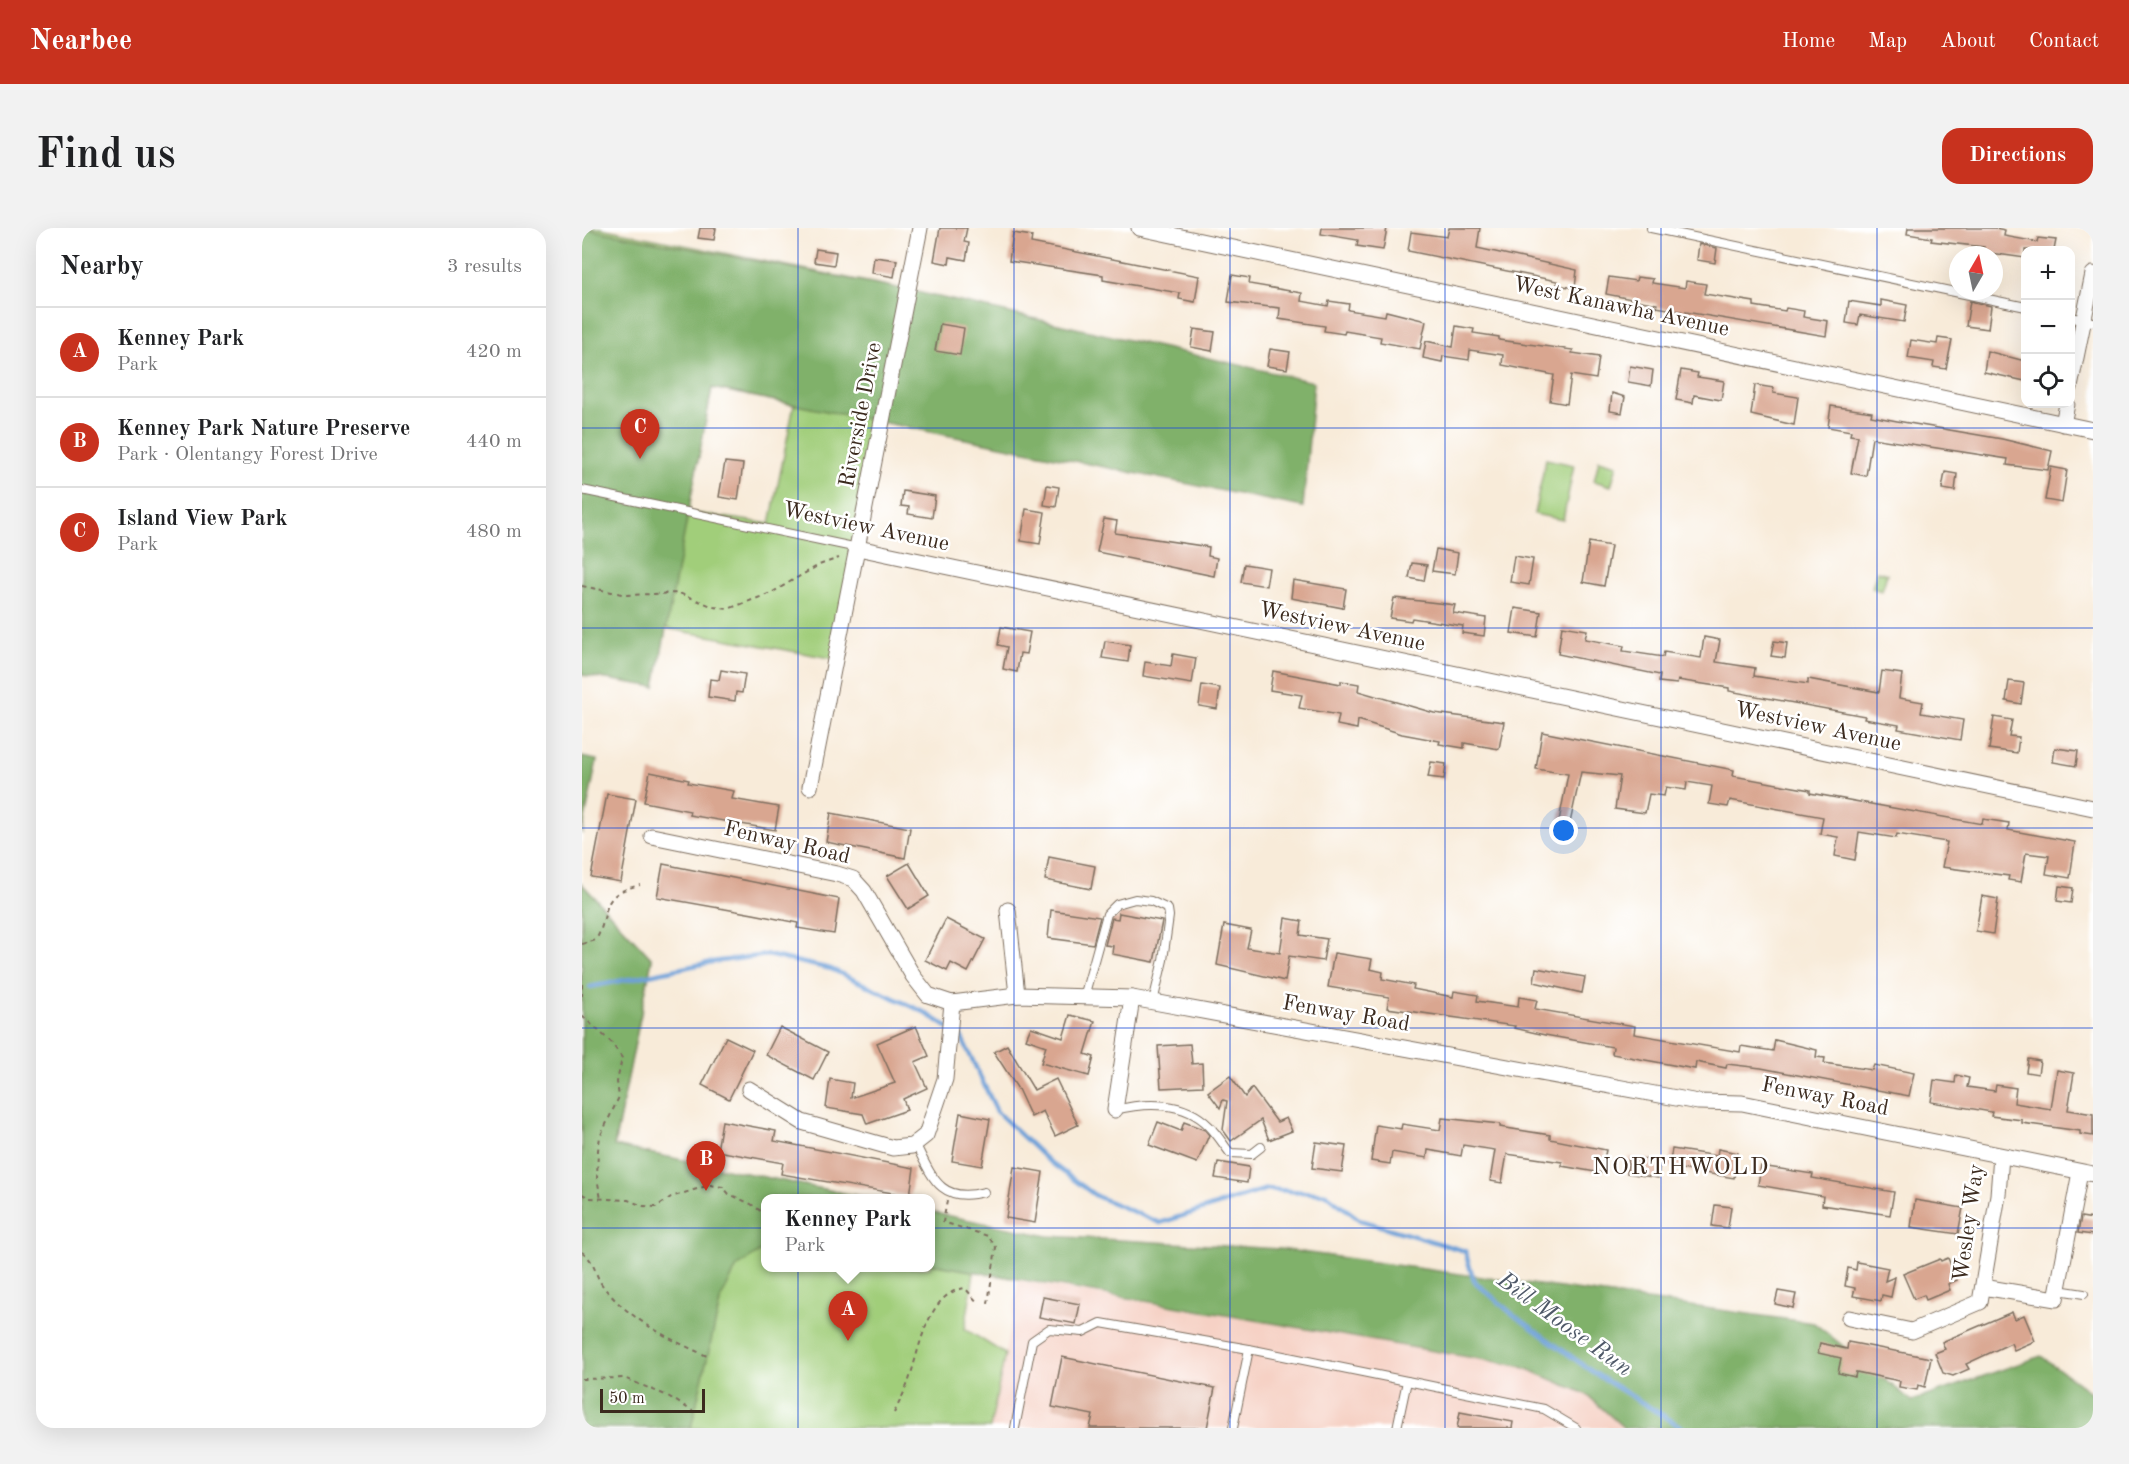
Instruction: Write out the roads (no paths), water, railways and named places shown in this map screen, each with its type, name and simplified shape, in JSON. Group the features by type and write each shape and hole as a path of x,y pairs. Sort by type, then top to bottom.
{"street":[{"name":"Riverside Drive","path":"810,787 920,228"},
{"name":"West Kanawha Avenue","path":"1139,228 2093,430"},
{"path":"2075,359 2093,274"},
{"path":"2063,423 2066,408"},
{"name":"Westview Avenue","path":"858,549 2093,808"},
{"name":"Fenway Road","path":"652,836 853,879 864,891 913,976 928,995 952,1003 1017,994 1132,998 1698,1102 1742,1103 2086,1173"},
{"path":"1008,910 1017,994"},
{"path":"1115,1110 1132,998"},
{"path":"749,1089 802,1122 893,1148 912,1146 926,1135 945,1079 952,1003"},
{"name":"Wesley Way","path":"1849,1318 1912,1331 1980,1302 1998,1195 2001,1156"},
{"path":"1983,1287 2056,1299 2086,1173"}],"lane":[{"path":"1651,228 2021,307"},
{"name":"Westview Avenue","path":"582,490 858,549"},
{"path":"1084,997 1093,957 1107,914 1117,904 1135,899 1168,909 1169,916 1153,1002"},
{"path":"1115,1110 1141,1104 1190,1112 1209,1126 1230,1153 1252,1154 1261,1147"},
{"path":"915,1143 934,1182 948,1192 967,1197 984,1192"},
{"path":"2058,1290 2084,1294"},
{"path":"1015,1428 1032,1341 1049,1329 1083,1332 1101,1323 1249,1349 1544,1409 1576,1428"},
{"path":"1233,1428 1249,1349"},
{"path":"1397,1428 1407,1381"}],"waterway":[{"name":"Bill Moose Run","path":"590,987 712,962 767,955 831,969 924,1012 961,1036 997,1112 1047,1160 1096,1196 1160,1223 1267,1189 1326,1194 1360,1220 1465,1251 1474,1281 1510,1312 1594,1373 1683,1428"}],"place":[{"name":"Island View Park","path":"640,459"},
{"name":"Kenney Park Nature Preserve","path":"706,1191"},
{"name":"Kenney Park","path":"848,1341"}],"district":[{"name":"NORTHWOLD","path":"1681,1168"}]}
